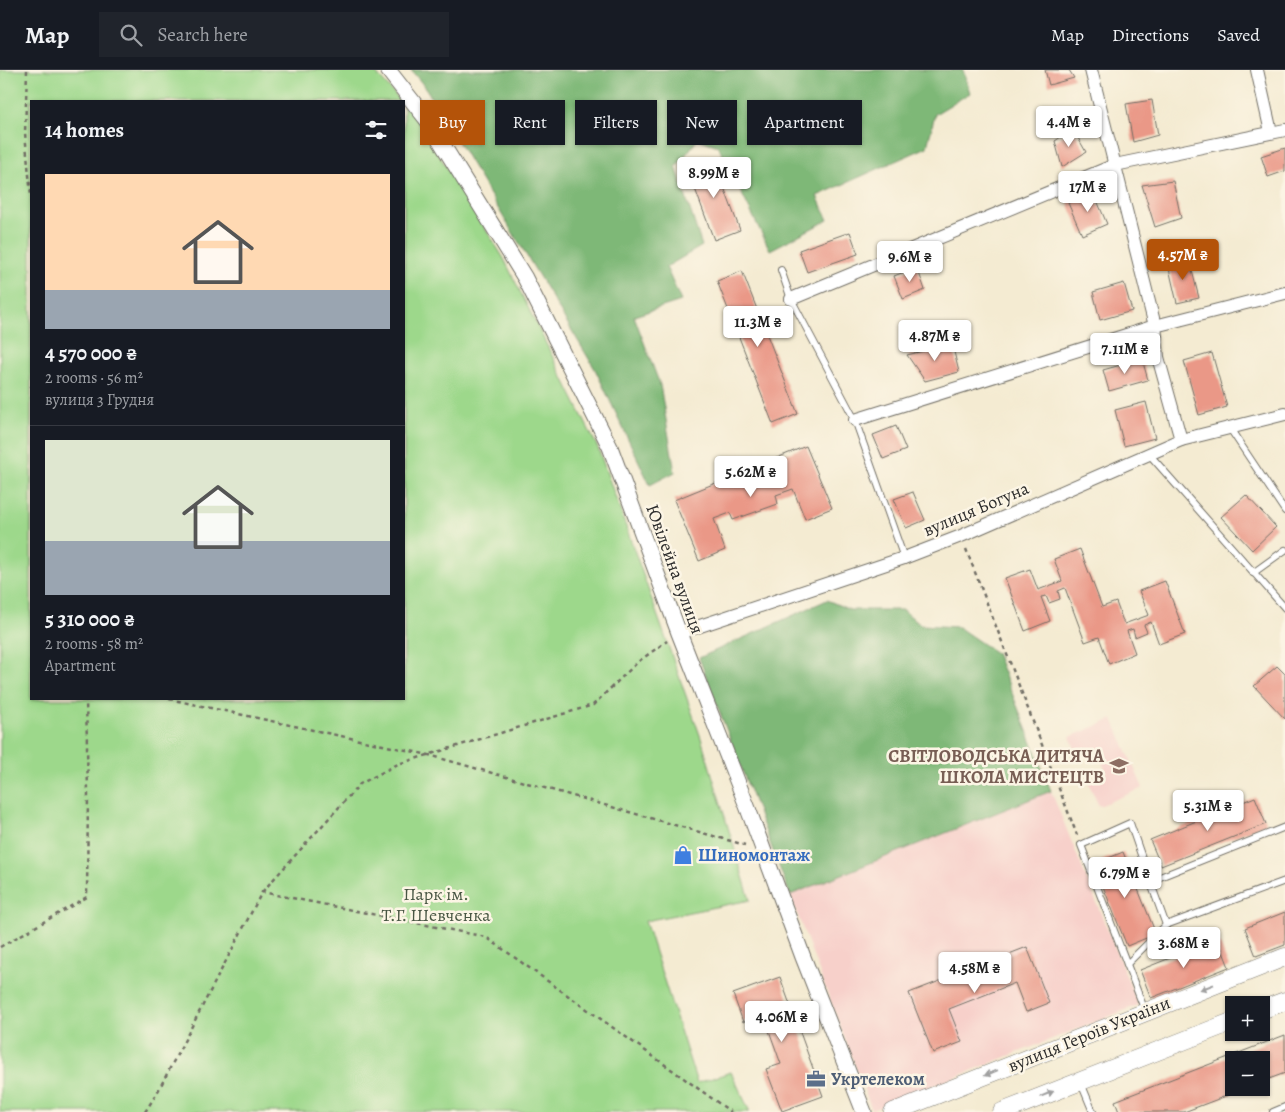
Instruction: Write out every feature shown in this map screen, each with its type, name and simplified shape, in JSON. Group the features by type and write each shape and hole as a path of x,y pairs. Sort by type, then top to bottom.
{"main road":[{"name":"вулиця Героїв України","path":"893,1112 1285,957"},
{"path":"1270,1007 1285,1001"},
{"path":"1002,1112 1225,1025"}],"street":[{"name":"Ювілейна вулиця","path":"388,70 428,121 525,278 610,447 679,633 864,1112"},
{"path":"1092,70 1155,326 1158,357 1181,440"},
{"path":"1257,70 1271,132"},
{"path":"791,299 1115,165 1285,130"},
{"path":"855,420 1155,326 1285,293"},
{"name":"вулиця Богуна","path":"679,633 904,558 961,536 1181,440 1285,414"}],"lane":[{"path":"781,270 791,299 855,420 904,558"},
{"path":"1229,427 1285,511"},
{"path":"1149,454 1285,608"},
{"path":"1253,573 1285,550"},
{"path":"1145,1011 1081,845 1130,823 1166,925"},
{"path":"1150,881 1285,827"},
{"path":"1127,964 1166,925 1285,881"},
{"path":"1080,1081 1093,1112"},
{"path":"1273,1112 1285,1107"}],"path":[{"path":"27,70 25,134 30,186"},
{"path":"961,536 1081,845"},
{"path":"145,1112 157,1093 262,892 360,784 398,764 593,705 639,661 679,633"},
{"path":"0,947 86,897 88,793 86,700"},
{"path":"181,700 429,755 764,850"},
{"path":"262,892 486,937 731,1112"}],"shaded area":[{"name":"СВІТЛОВОДСЬКА ДИТЯЧА ШКОЛА МИСТЕЦТВ","path":"1113,719 1143,788 1099,806 1088,782 1107,773 1097,751 1079,758 1070,737"},
{"path":"1051,791 1138,1005 872,1110 790,895"}],"green space":[{"name":"Парк ім. Т.Г. Шевченка","path":"0,70 373,70 400,100 30,100 30,700 405,700 405,106 420,125 420,145 433,145 503,257 598,448 701,738 750,900 645,921 697,1083 731,1072 750,1112 0,1112"},
{"path":"411,70 963,70 970,93 935,114 927,147 817,196 828,220 770,250 718,146 715,145 737,145 737,100 667,100 667,145 693,145 676,167 702,246 666,267 681,301 634,316 660,385 675,472 650,485 595,369 460,145 485,145 485,100 433,100"},
{"path":"827,600 850,610 903,610 921,625 958,627 996,653 1051,791 790,895 699,658"}],"building":[{"path":"1045,70 1069,70 1074,78 1049,85"},
{"path":"1152,100 1158,135 1133,142 1126,104"},
{"path":"1073,129 1086,152 1062,167 1055,141"},
{"path":"1285,148 1285,171 1268,177 1261,156"},
{"path":"713,158 740,230 714,240 687,167"},
{"path":"1173,181 1181,218 1155,227 1142,185"},
{"path":"1093,191 1107,224 1082,235 1068,203"},
{"path":"850,232 858,254 807,272 799,250"},
{"path":"1189,259 1199,298 1177,303 1168,264"},
{"path":"917,267 925,290 903,299 894,276"},
{"path":"742,271 798,414 773,424 717,281"},
{"path":"1124,283 1132,311 1100,320 1093,292"},
{"path":"952,344 959,372 925,381 907,355"},
{"path":"1212,353 1227,407 1199,415 1184,361"},
{"path":"1142,359 1148,380 1109,391 1103,370"},
{"path":"1146,402 1155,438 1124,446 1115,410"},
{"path":"896,426 906,450 883,459 873,435"},
{"path":"806,446 832,508 805,519 793,489 776,495 778,504 733,520 730,513 714,519 725,550 699,561 674,500"},
{"path":"913,492 925,520 906,528 894,499"},
{"path":"1246,495 1276,527 1252,550 1221,517"},
{"path":"1080,549 1102,607 1116,602 1124,624 1149,615 1139,591 1165,581 1185,634 1159,644 1151,622 1144,625 1147,632 1135,637 1133,629 1127,631 1135,653 1109,664 1099,637 1085,642 1065,588 1058,591 1060,599 1049,603 1046,596 1041,597 1050,621 1025,631 1005,578 1030,569 1038,590 1062,581 1054,559"},
{"path":"1277,666 1285,674 1285,719 1254,686"},
{"path":"1255,797 1266,824 1161,866 1150,840"},
{"path":"1123,852 1156,934 1127,946 1094,864"},
{"path":"1285,912 1285,945 1256,956 1245,928"},
{"path":"1218,939 1229,967 1151,998 1140,970"},
{"path":"1027,947 1049,1003 1026,1012 1015,983 949,1009 962,1042 933,1053 909,993"},
{"path":"780,977 823,1096 782,1111 766,1069 781,1064 763,1014 743,1022 733,994"},
{"path":"1285,1035 1285,1073 1270,1079 1270,1051 1244,1051"},
{"path":"1225,1058 1226,1096 1184,1112 1119,1112 1115,1101"}],"place":[{"name":"СВІТЛОВОДСЬКА ДИТЯЧА ШКОЛА МИСТЕЦТВ","path":"1119,766"},
{"name":"Шиномонтаж","path":"683,855"},
{"name":"Укртелеком","path":"816,1079"}]}
